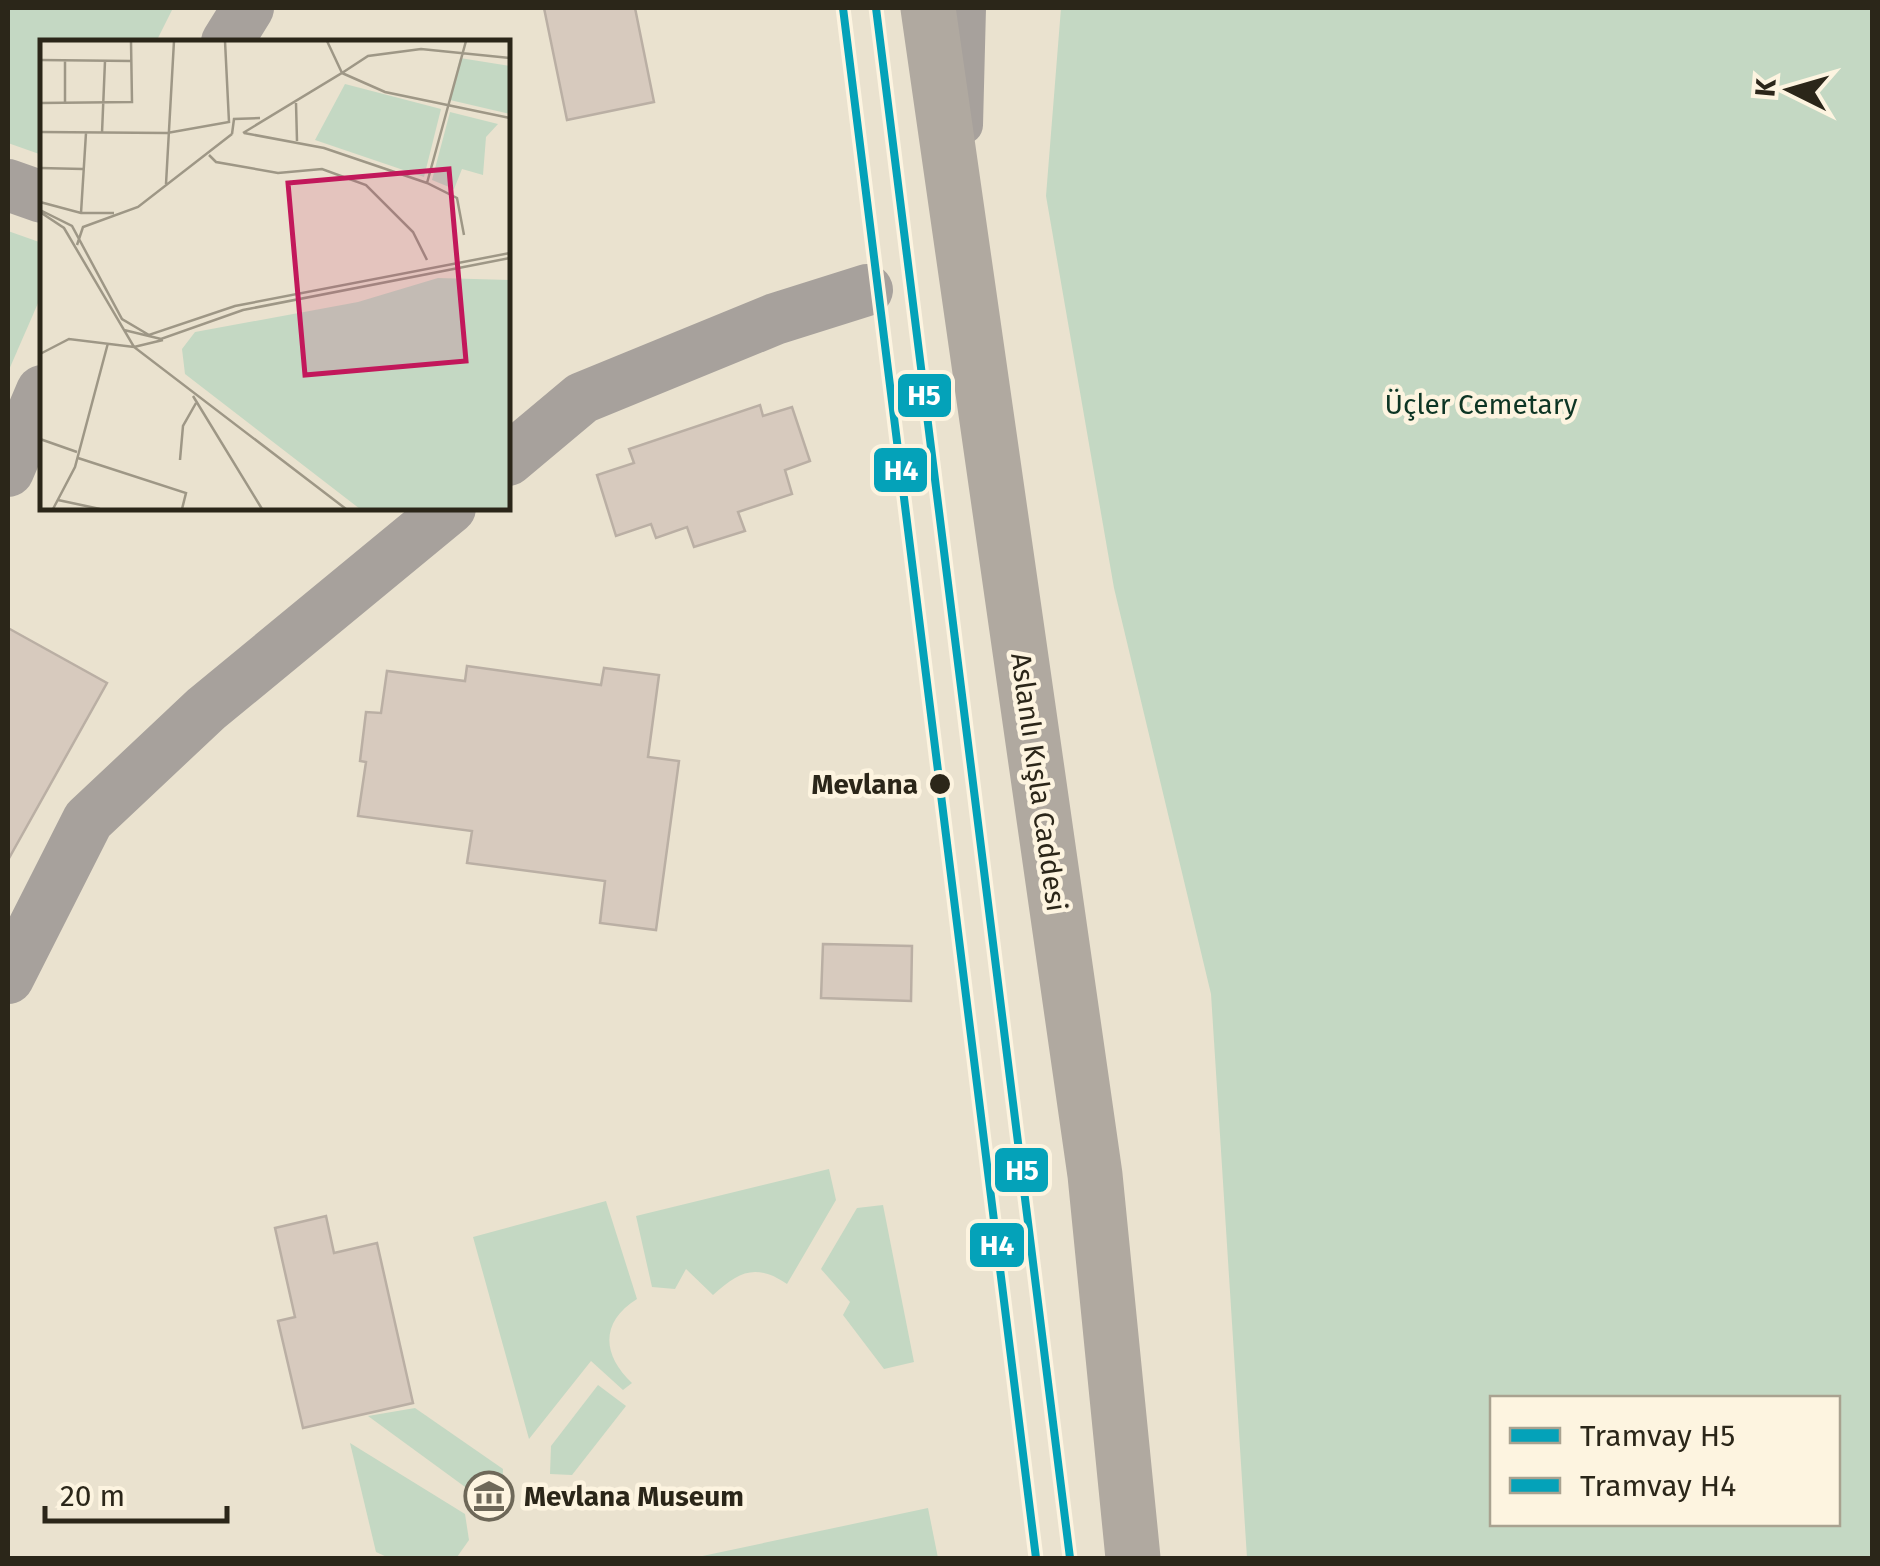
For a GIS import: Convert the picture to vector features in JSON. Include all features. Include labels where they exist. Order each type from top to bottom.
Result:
[{"type":"main road","name":"Aslanlı Kışla Caddesi","points":[[928,8],[1095,1176],[1133,1558]]},
{"type":"street","points":[[228,40],[248,8]]},
{"type":"street","points":[[962,243],[967,8]]},
{"type":"street","points":[[8,184],[40,196]]},
{"type":"street","points":[[510,458],[582,398],[775,320],[867,290]]},
{"type":"street","points":[[8,471],[40,396]]},
{"type":"street","points":[[8,978],[88,820],[206,709],[448,510]]},
{"type":"green space","points":[[8,8],[173,8],[157,40],[40,40],[40,154],[8,143]]},
{"type":"green space","name":"Üçler Cemetary","points":[[1061,8],[1872,8],[1872,1558],[1247,1558],[1211,994],[1114,588],[1046,196]]},
{"type":"green space","points":[[8,231],[40,242],[40,299],[8,372]]},
{"type":"green space","points":[[829,1169],[836,1200],[787,1284],[766,1273],[748,1273],[731,1280],[713,1295],[686,1269],[675,1289],[652,1287],[636,1216]]},
{"type":"green space","points":[[606,1201],[637,1299],[616,1318],[609,1339],[615,1361],[632,1383],[623,1390],[591,1361],[529,1439],[473,1237]]},
{"type":"green space","points":[[883,1205],[914,1362],[884,1369],[843,1315],[850,1302],[821,1269],[857,1208]]},
{"type":"green space","points":[[598,1385],[626,1406],[572,1475],[550,1474],[551,1446]]},
{"type":"green space","points":[[415,1408],[503,1469],[502,1493],[472,1492],[368,1416]]},
{"type":"green space","points":[[350,1443],[465,1514],[469,1540],[457,1557],[389,1558],[376,1552]]},
{"type":"green space","points":[[928,1508],[938,1558],[693,1558]]},
{"type":"building","points":[[544,8],[635,8],[654,102],[567,120]]},
{"type":"building","points":[[760,405],[763,416],[792,407],[810,461],[785,470],[792,494],[738,512],[745,531],[694,547],[687,527],[656,538],[651,524],[616,536],[597,475],[634,463],[629,449]]},
{"type":"building","points":[[8,628],[107,683],[8,860]]},
{"type":"building","points":[[467,666],[601,685],[604,668],[659,675],[648,757],[679,761],[656,930],[600,923],[605,881],[467,863],[472,831],[358,816],[366,762],[360,761],[366,712],[381,713],[387,671],[465,681]]},
{"type":"building","points":[[823,944],[912,946],[911,1001],[821,998]]},
{"type":"building","points":[[326,1216],[334,1253],[377,1243],[413,1403],[303,1428],[278,1321],[295,1317],[275,1228]]},
{"type":"tram line","name":"H4","points":[[843,8],[1036,1558]]},
{"type":"tram line","name":"H5","points":[[876,8],[1070,1558]]},
{"type":"place","name":"Mevlana","points":[[940,784]]},
{"type":"place","name":"Mevlana Museum","points":[[489,1496]]}]
